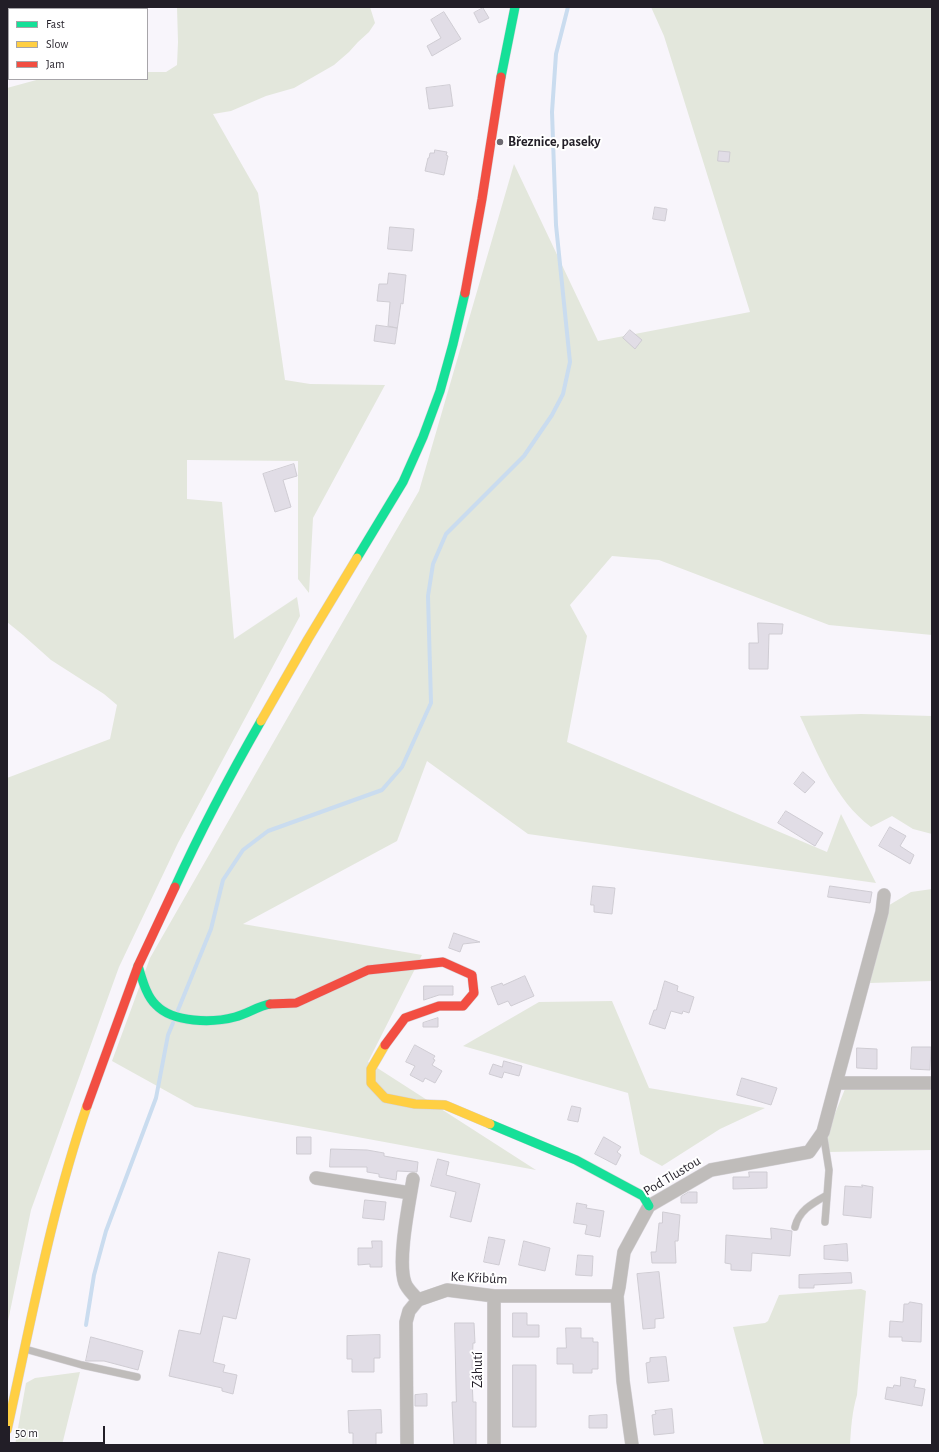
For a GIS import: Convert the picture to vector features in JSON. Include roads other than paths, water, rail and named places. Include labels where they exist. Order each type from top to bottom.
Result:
[{"type":"main road","points":[[7,1430],[50,1233],[73,1148],[138,966],[192,850],[232,770],[308,639],[403,482],[422,440],[451,351],[468,282],[503,63],[515,7]]},
{"type":"main road","points":[[138,966],[147,991],[155,1005],[168,1014],[185,1019],[219,1021],[237,1017],[268,1004],[296,1003],[368,970],[443,962],[472,975],[474,993],[462,1006],[439,1006],[405,1018],[381,1051],[371,1069],[371,1083],[385,1098],[415,1104],[445,1105],[576,1160],[643,1196],[649,1206]]},
{"type":"street","name":"Pod Tlustou","points":[[632,1445],[623,1381],[617,1296],[624,1252],[649,1206],[711,1170],[809,1152],[823,1132],[882,912],[884,895]]},
{"type":"street","points":[[836,1083],[932,1083]]},
{"type":"street","points":[[316,1178],[410,1194]]},
{"type":"street","points":[[407,1445],[406,1322],[410,1311],[418,1300],[405,1284],[403,1274],[403,1252],[413,1179]]},
{"type":"street","name":"Ke Křibům","points":[[418,1300],[447,1290],[494,1296],[617,1296]]},
{"type":"street","name":"Záhutí","points":[[494,1296],[494,1445]]},
{"type":"lane","points":[[823,1132],[829,1170],[826,1222]]},
{"type":"lane","points":[[795,1227],[796,1222],[808,1206],[827,1195]]},
{"type":"lane","points":[[25,1349],[82,1365],[137,1377]]},
{"type":"waterway","points":[[178,1010],[211,929],[223,880],[243,850],[268,831],[382,790],[402,767],[431,703],[428,596],[433,564],[446,534],[524,456],[552,415],[563,394],[570,362],[556,225],[552,112],[556,54],[568,7]]},
{"type":"waterway","points":[[86,1325],[94,1275],[106,1231],[156,1098],[168,1035],[173,1023]]},
{"type":"place","name":"Březnice, paseky","points":[[500,142]]}]
